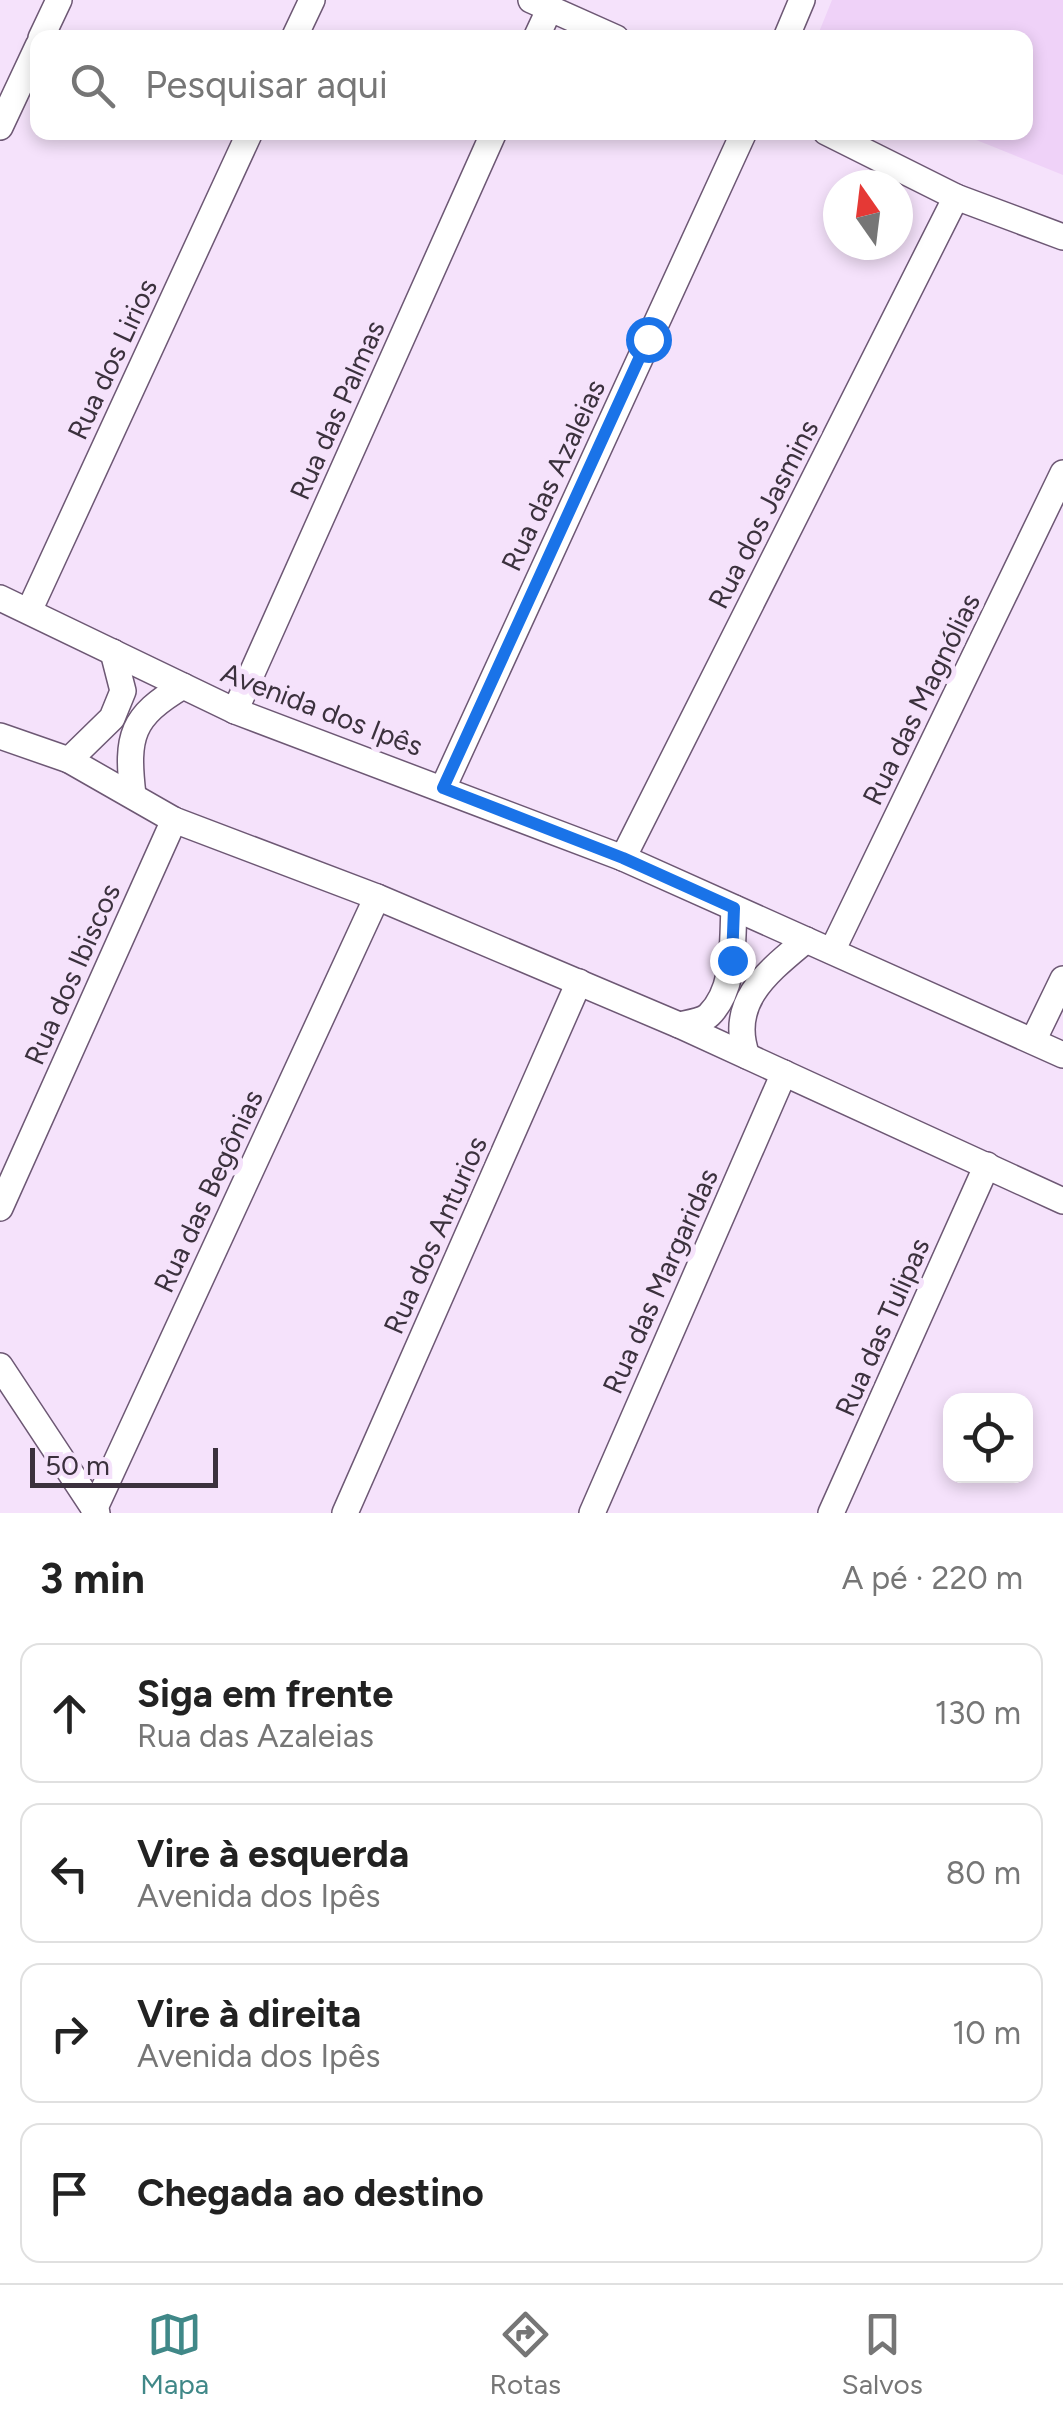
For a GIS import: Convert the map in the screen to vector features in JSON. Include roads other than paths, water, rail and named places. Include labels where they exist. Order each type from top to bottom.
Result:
[{"type":"street","points":[[46,30],[59,0]]},
{"type":"street","points":[[298,30],[312,0]]},
{"type":"street","points":[[789,30],[802,0]]},
{"type":"street","points":[[537,30],[540,4],[598,30]]},
{"type":"street","points":[[0,126],[30,63]]},
{"type":"street","name":"Rua dos Lirios","points":[[29,611],[246,140]]},
{"type":"street","name":"Rua das Palmas","points":[[235,712],[490,140]]},
{"type":"street","name":"Rua das Azaleias","points":[[443,788],[740,140]]},
{"type":"street","points":[[842,140],[956,197],[1063,237]]},
{"type":"street","name":"Rua dos Jasmins","points":[[623,858],[956,197]]},
{"type":"street","name":"Rua das Magnólias","points":[[832,952],[1063,473]]},
{"type":"street","name":"Avenida dos Ipês","points":[[0,598],[235,712],[623,858],[1063,1055]]},
{"type":"street","points":[[70,760],[112,718],[123,691],[114,652]]},
{"type":"street","points":[[133,794],[129,764],[134,729],[161,699],[184,686]]},
{"type":"street","points":[[0,736],[70,760],[174,820],[376,897],[680,1025],[1063,1200]]},
{"type":"street","name":"Rua dos Ibiscos","points":[[0,1208],[174,820]]},
{"type":"street","name":"Rua das Begônias","points":[[96,1511],[376,897]]},
{"type":"street","points":[[680,1025],[708,1016],[724,992],[732,960],[734,908]]},
{"type":"street","points":[[747,1056],[739,1035],[745,1007],[765,974],[806,940]]},
{"type":"street","points":[[1033,1041],[1063,979]]},
{"type":"street","name":"Rua dos Anturios","points":[[345,1513],[579,982]]},
{"type":"street","name":"Rua das Margaridas","points":[[592,1513],[784,1073]]},
{"type":"street","name":"Rua das Tulipas","points":[[831,1513],[987,1165]]},
{"type":"street","points":[[0,1366],[96,1511]]}]
